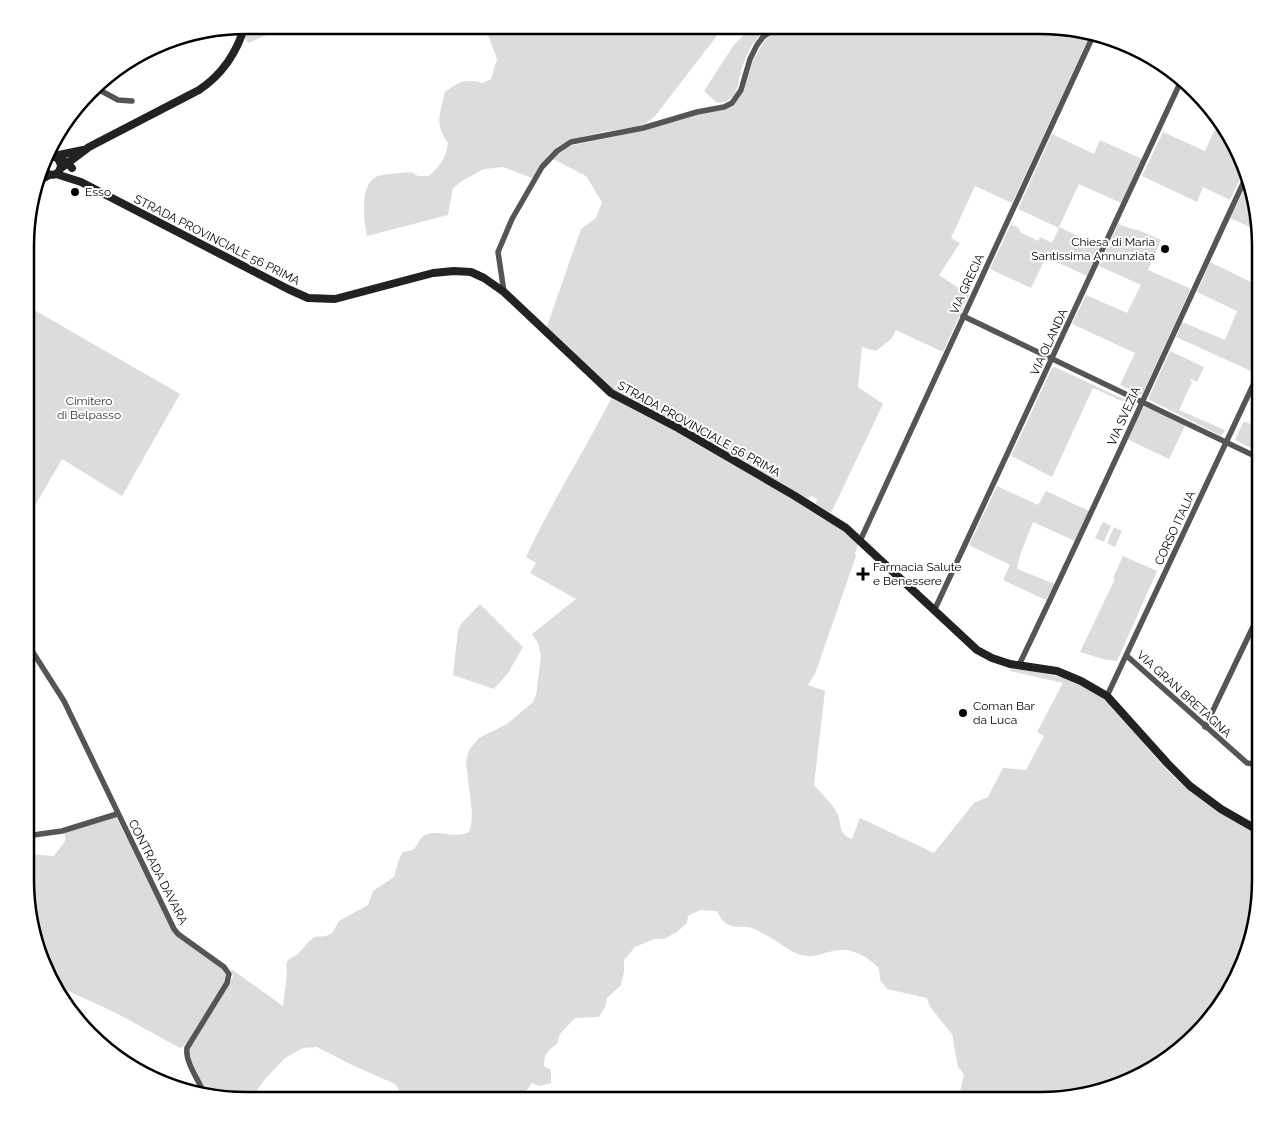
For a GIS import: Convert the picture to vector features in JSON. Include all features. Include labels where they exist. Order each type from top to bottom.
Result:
[{"type":"street","points":[[54,157],[90,148],[210,83],[233,56],[242,34]]},
{"type":"street","points":[[504,292],[498,252],[516,212],[542,167],[557,151],[571,142],[643,128],[697,112],[724,107],[732,103],[741,90],[750,59],[757,45],[768,34]]},
{"type":"street","name":"VIA GRECIA","points":[[860,540],[1091,40]]},
{"type":"street","name":"VIA OLANDA","points":[[934,611],[1179,85]]},
{"type":"street","points":[[101,91],[118,100],[132,100]]},
{"type":"street","points":[[49,171],[72,163],[90,148]]},
{"type":"street","points":[[53,158],[72,163],[81,182]]},
{"type":"street","points":[[49,171],[61,165],[53,158]]},
{"type":"street","name":"STRADA PROVINCIALE 56 PRIMA","points":[[49,171],[81,182],[308,298],[335,299],[445,271],[471,272],[484,278],[504,292],[611,393],[678,428],[846,528],[978,650],[1002,662],[1057,670],[1107,696],[1190,786],[1221,809],[1252,827]]},
{"type":"street","name":"VIA SVEZIA","points":[[1019,665],[1078,542],[1243,183]]},
{"type":"street","points":[[963,316],[1252,454]]},
{"type":"street","name":"CORSO ITALIA","points":[[1107,696],[1252,388]]},
{"type":"street","points":[[1205,728],[1252,629]]},
{"type":"street","name":"CONTRADA DAVARA","points":[[34,654],[64,701],[174,929],[178,934],[224,967],[229,974],[227,983],[187,1048],[186,1053],[201,1087]]},
{"type":"street","name":"VIA GRAN BRETAGNA","points":[[1126,656],[1205,728],[1247,763],[1252,764]]},
{"type":"street","points":[[34,835],[62,831],[117,814]]},
{"type":"green space","points":[[247,34],[268,34],[248,43],[245,38]]},
{"type":"green space","points":[[488,34],[717,34],[655,116],[648,122],[639,126],[583,136],[563,143],[549,154],[532,178],[503,167],[484,169],[453,188],[448,215],[367,236],[364,204],[367,188],[371,182],[378,176],[411,172],[418,176],[429,176],[442,161],[448,143],[441,130],[439,119],[445,92],[454,85],[463,82],[483,83],[491,79],[497,59]]},
{"type":"green space","points":[[744,34],[761,34],[749,51],[734,94],[725,102],[717,103],[704,91],[733,46]]},
{"type":"green space","points":[[773,34],[1054,34],[1088,39],[1012,203],[975,186],[951,238],[960,243],[939,275],[969,295],[943,352],[896,330],[891,339],[876,351],[862,347],[858,387],[883,404],[831,513],[816,504],[817,499],[812,496],[807,498],[613,390],[546,329],[581,229],[596,218],[602,202],[586,176],[553,159],[560,151],[570,146],[645,130],[699,114],[723,110],[733,105],[744,90],[753,60],[765,40]]},
{"type":"green space","points":[[1216,127],[1241,177],[1230,200],[1203,187],[1197,202],[1142,176],[1163,132],[1205,151]]},
{"type":"green space","points":[[1052,134],[1094,154],[1100,140],[1142,159],[1121,203],[1079,184],[1059,227],[1101,247],[1087,276],[1046,257],[1031,288],[990,269],[1011,224],[1019,228],[1020,232],[1038,241],[1040,237],[1052,243],[1059,228],[1018,209]]},
{"type":"green space","points":[[1244,189],[1251,228],[1230,218]]},
{"type":"green space","points":[[1118,224],[1161,240],[1148,270],[1190,290],[1142,395],[1120,385],[1135,353],[1072,324],[1086,295],[1127,313],[1141,285],[1099,266]]},
{"type":"green space","points":[[1210,262],[1251,282],[1252,280],[1251,371],[1176,337],[1182,322],[1225,340],[1237,311],[1197,292]]},
{"type":"green space","name":"Cimitero di Belpasso","points":[[34,310],[180,394],[122,496],[62,459],[36,504],[34,503]]},
{"type":"green space","points":[[1170,351],[1204,367],[1197,382],[1191,379],[1190,381],[1192,382],[1179,410],[1225,430],[1221,436],[1148,399]]},
{"type":"green space","points":[[1055,367],[1136,405],[1135,407],[1093,388],[1052,477],[1011,456],[1052,368]]},
{"type":"green space","points":[[612,397],[812,510],[858,544],[856,556],[815,674],[808,685],[825,691],[814,785],[835,809],[844,834],[852,839],[860,818],[934,853],[974,803],[988,797],[1003,768],[1026,770],[1044,736],[1037,732],[1063,683],[1010,671],[1010,669],[1055,675],[1095,692],[1118,712],[1163,766],[1191,792],[1252,831],[1252,894],[1245,935],[1236,962],[1224,986],[1209,1009],[1180,1040],[1158,1057],[1109,1081],[1082,1088],[1054,1092],[960,1092],[964,1074],[958,1067],[952,1034],[930,1007],[927,998],[887,989],[880,980],[879,968],[853,951],[841,950],[814,956],[801,955],[754,929],[727,924],[717,911],[700,910],[688,916],[687,923],[677,932],[664,939],[654,939],[635,947],[624,960],[621,985],[607,998],[605,1007],[599,1017],[575,1018],[560,1034],[557,1044],[551,1048],[545,1058],[544,1066],[551,1070],[551,1083],[540,1086],[532,1083],[525,1092],[401,1092],[395,1084],[317,1047],[303,1048],[285,1058],[256,1092],[232,1092],[204,1088],[191,1060],[189,1048],[233,977],[231,969],[283,1006],[288,960],[298,954],[310,940],[332,933],[339,921],[368,905],[373,891],[394,877],[403,852],[413,850],[422,837],[427,834],[456,835],[469,832],[472,813],[466,762],[469,750],[479,738],[507,724],[533,702],[536,695],[541,656],[538,643],[532,634],[576,599],[530,573],[536,563],[526,557],[546,516]]},
{"type":"green space","points":[[1145,407],[1177,420],[1185,426],[1169,459],[1127,439],[1140,409]]},
{"type":"green space","points":[[1244,421],[1252,425],[1252,448],[1235,440]]},
{"type":"green space","points":[[997,486],[1038,505],[1046,491],[1089,511],[1075,541],[1033,522],[1020,555],[1017,569],[1055,584],[1046,600],[1003,580],[1010,565],[969,545]]},
{"type":"green space","points":[[1103,522],[1111,526],[1104,542],[1095,538]]},
{"type":"green space","points":[[1114,527],[1122,531],[1115,547],[1107,543]]},
{"type":"green space","points":[[1123,556],[1157,571],[1117,661],[1102,659],[1080,652],[1115,579],[1113,578]]},
{"type":"green space","points":[[480,604],[523,647],[508,673],[494,689],[453,675],[458,631],[461,624]]},
{"type":"green space","points":[[116,817],[168,922],[224,968],[226,972],[225,981],[184,1046],[180,1048],[116,1013],[64,989],[62,986],[45,949],[38,922],[34,894],[34,855],[54,856],[65,841],[65,833]]},
{"type":"place","name":"Esso","points":[[75,192]]},
{"type":"place","name":"Chiesa di Maria Santissima Annunziata","points":[[1165,249]]},
{"type":"place","name":"Farmacia Salute e Benessere","points":[[863,574]]},
{"type":"place","name":"Coman Bar da Luca","points":[[963,713]]}]
